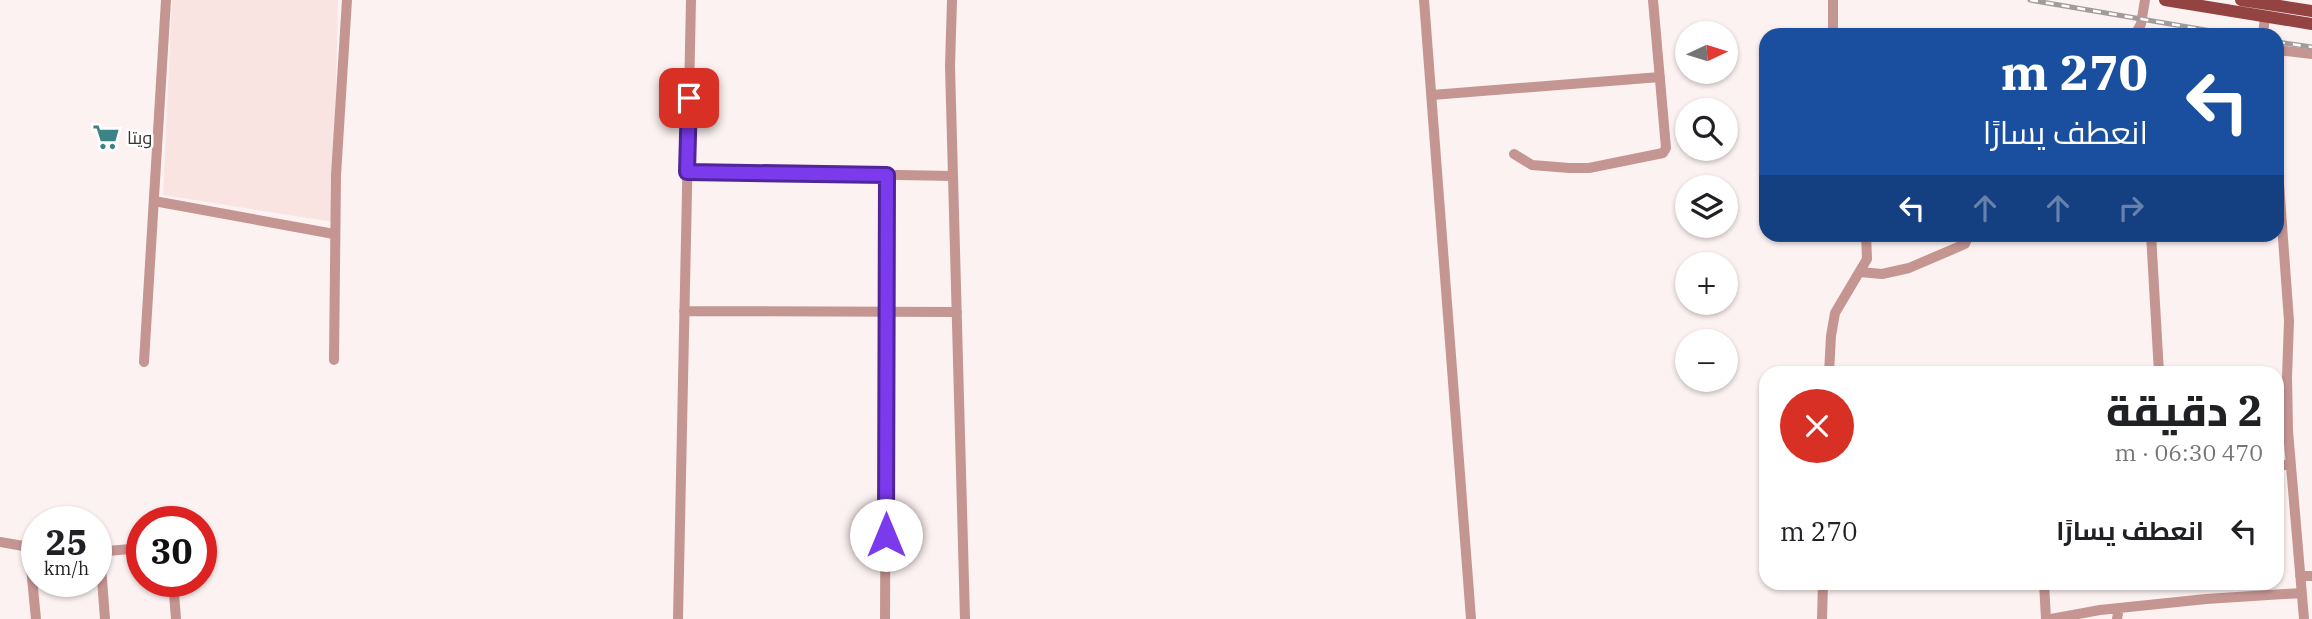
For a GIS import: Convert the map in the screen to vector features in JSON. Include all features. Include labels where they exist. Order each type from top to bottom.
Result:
[{"type":"main road","points":[[2165,0],[2312,24]]},
{"type":"main road","points":[[2241,0],[2312,11]]},
{"type":"street","points":[[144,362],[166,0]]},
{"type":"street","points":[[334,360],[335,175],[347,0]]},
{"type":"street","points":[[678,619],[691,0]]},
{"type":"street","points":[[952,0],[950,66],[965,619]]},
{"type":"street","points":[[1424,0],[1471,619]]},
{"type":"street","points":[[1514,154],[1532,165],[1589,168],[1659,155],[1666,148],[1653,0]]},
{"type":"street","points":[[1833,0],[1833,28]]},
{"type":"street","points":[[2139,28],[2145,0]]},
{"type":"street","points":[[2264,28],[2265,16]]},
{"type":"street","points":[[2284,51],[2312,54]]},
{"type":"street","points":[[1432,95],[1660,76]]},
{"type":"street","points":[[687,172],[953,176]]},
{"type":"street","points":[[885,619],[887,175]]},
{"type":"street","points":[[154,201],[334,234]]},
{"type":"street","points":[[1830,366],[1835,313],[1867,259],[1866,242]]},
{"type":"street","points":[[1860,272],[1882,274],[1909,268],[1966,242]]},
{"type":"street","points":[[2152,242],[2159,366]]},
{"type":"street","points":[[2281,242],[2289,321],[2287,377],[2291,465],[2304,619]]},
{"type":"street","points":[[684,311],[957,312]]},
{"type":"street","points":[[2284,466],[2291,465]]},
{"type":"street","points":[[0,542],[21,545]]},
{"type":"street","points":[[2300,576],[2312,576]]},
{"type":"street","points":[[1822,619],[1823,590]]},
{"type":"street","points":[[2044,590],[2049,619],[2070,614],[2118,614],[2207,599],[2301,593]]},
{"type":"street","points":[[35,597],[36,619]]},
{"type":"street","points":[[103,597],[105,619]]},
{"type":"street","points":[[174,597],[176,619]]},
{"type":"shaded area","points":[[172,0],[338,0],[333,222],[163,195]]},
{"type":"railway","points":[[2030,0],[2194,28]]},
{"type":"railway","points":[[2284,43],[2312,47]]},
{"type":"place","name":"ويتا","points":[[106,137]]},
{"type":"route","points":[[689,98],[687,172],[887,175],[886,535]]}]
